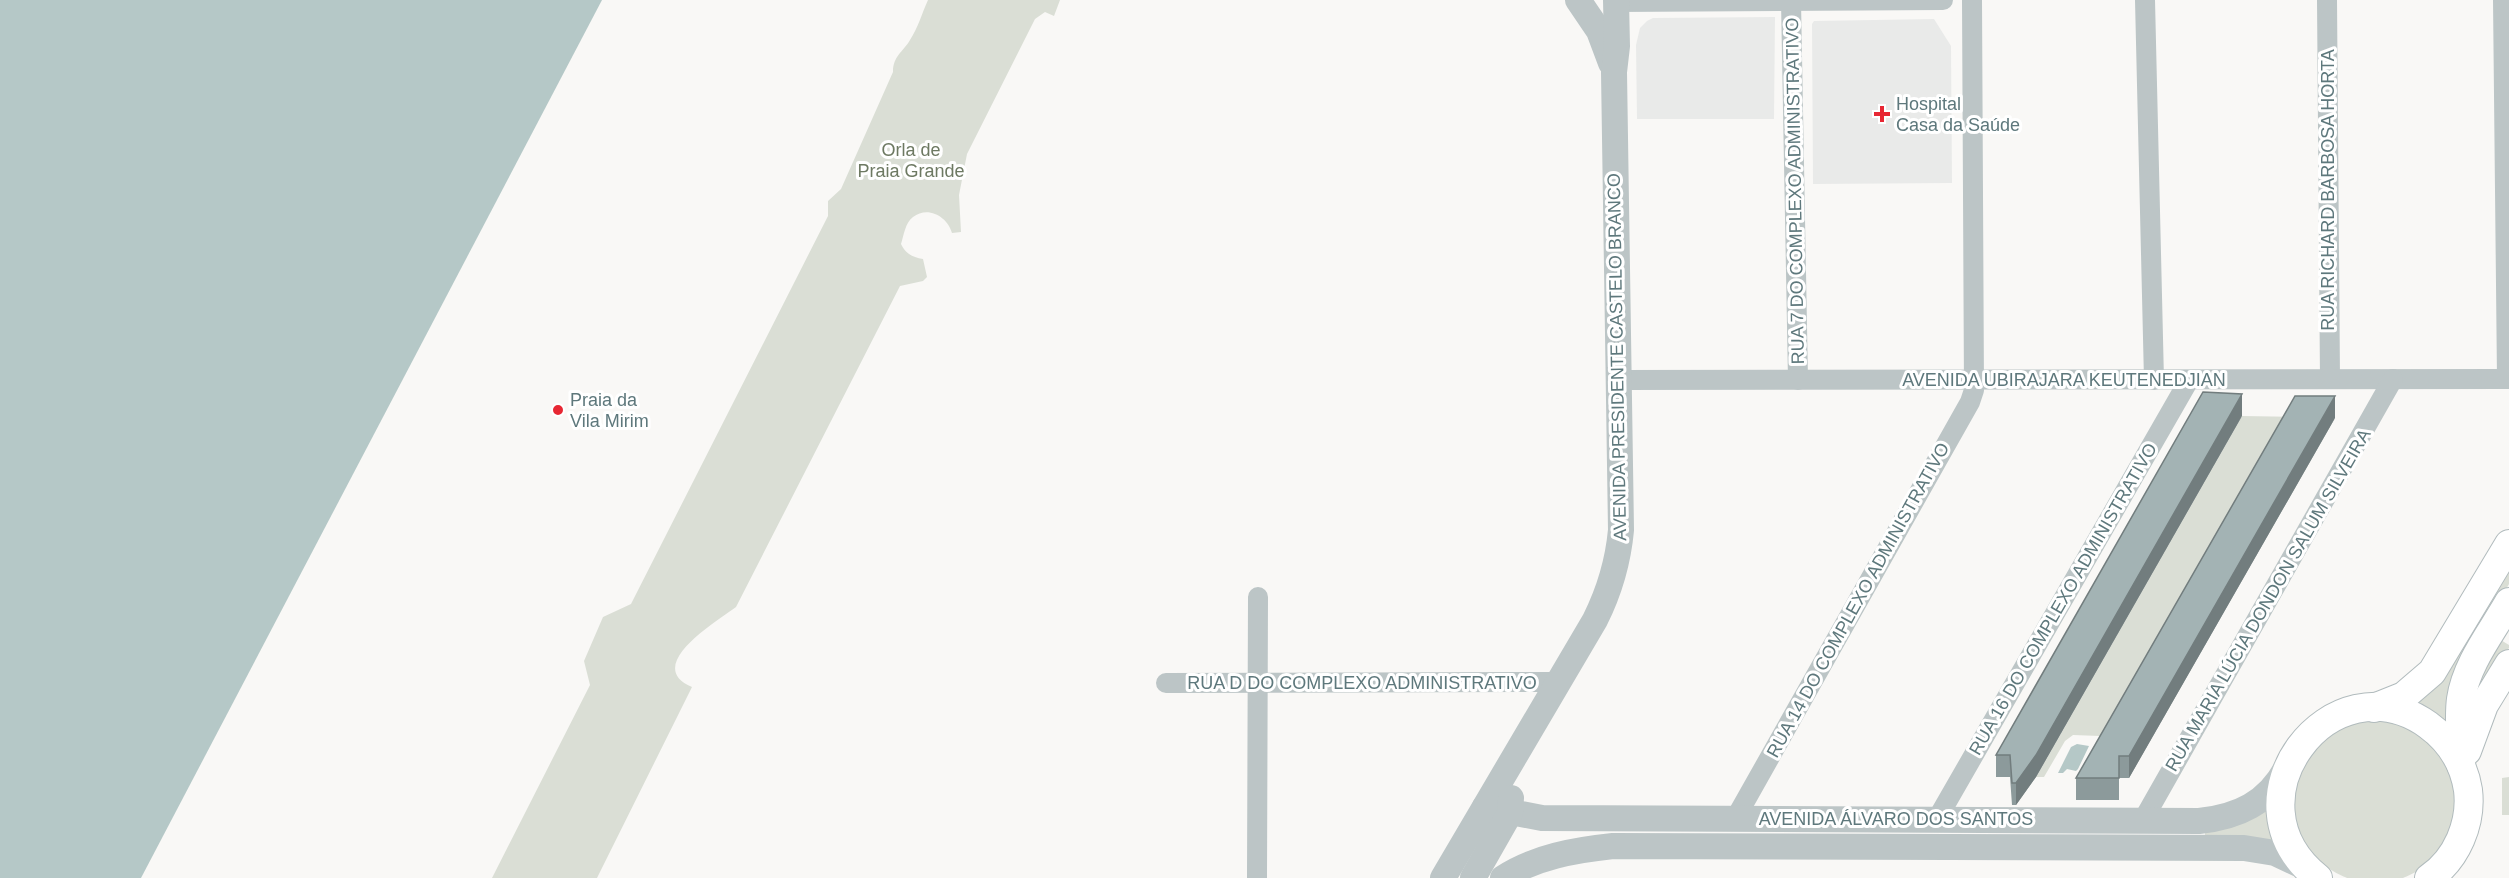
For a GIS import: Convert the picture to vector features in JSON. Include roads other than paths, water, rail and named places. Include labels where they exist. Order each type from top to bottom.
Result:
[{"type":"main road","points":[[2313,873],[2296,855],[2282,822],[2282,785],[2287,767],[2304,740],[2328,720],[2358,710],[2374,708],[2404,696],[2432,672],[2509,544]]},
{"type":"main road","points":[[2429,878],[2451,856],[2463,833],[2468,795],[2462,766],[2460,707],[2463,690],[2474,661],[2509,602]]},
{"type":"main road","points":[[2462,766],[2484,705],[2509,664]]},
{"type":"main road","points":[[2374,708],[2401,712],[2426,723],[2446,741],[2462,766]]},
{"type":"street","name":"AVENIDA PRESIDENTE CASTELO BRANCO","points":[[1578,0],[1603,38],[1614,72]]},
{"type":"street","points":[[1612,1],[1943,0]]},
{"type":"street","name":"RUA 14 DO COMPLEXO ADMINISTRATIVO","points":[[1735,819],[1970,402],[1975,380],[1972,0]]},
{"type":"street","points":[[2145,0],[2154,380]]},
{"type":"street","name":"RUA RICHARD BARBOSA HORTA","points":[[2327,0],[2330,380]]},
{"type":"street","points":[[2503,0],[2508,380]]},
{"type":"street","name":"AVENIDA PRESIDENTE CASTELO BRANCO","points":[[1443,878],[1605,599],[1617,560],[1621,530],[1614,72],[1617,46],[1612,1]]},
{"type":"street","name":"RUA 7 DO COMPLEXO ADMINISTRATIVO","points":[[1791,1],[1798,380]]},
{"type":"street","name":"AVENIDA UBIRAJARA KEUTENEDJIAN","points":[[1618,380],[2508,380]]},
{"type":"street","name":"RUA 16 DO COMPLEXO ADMINISTRATIVO","points":[[1937,819],[2189,380]]},
{"type":"street","name":"RUA MARIA LÚCIA DONDON SALUM SILVEIRA","points":[[2143,820],[2393,380]]},
{"type":"street","points":[[1257,878],[1258,597]]},
{"type":"street","name":"RUA D DO COMPLEXO ADMINISTRATIVO","points":[[1166,683],[1558,682]]},
{"type":"street","name":"AVENIDA PRESIDENTE CASTELO BRANCO","points":[[1473,878],[1510,813],[1513,759]]},
{"type":"street","name":"AVENIDA ÁLVARO DOS SANTOS","points":[[1485,807],[1542,818],[2199,821],[2236,814],[2248,809],[2271,792],[2287,767]]},
{"type":"street","name":"AVENIDA ÁLVARO DOS SANTOS","points":[[1503,878],[1531,864],[1572,852],[1613,846],[2244,848],[2275,853],[2313,873]]},
{"type":"street","points":[[1541,878],[1572,852]]},
{"type":"place","name":"Hospital Casa da Saúde","points":[[1882,114]]},
{"type":"place","name":"Praia da Vila Mirim","points":[[558,410]]},
{"type":"park label","name":"Orla de Praia Grande","points":[[911,160]]}]
